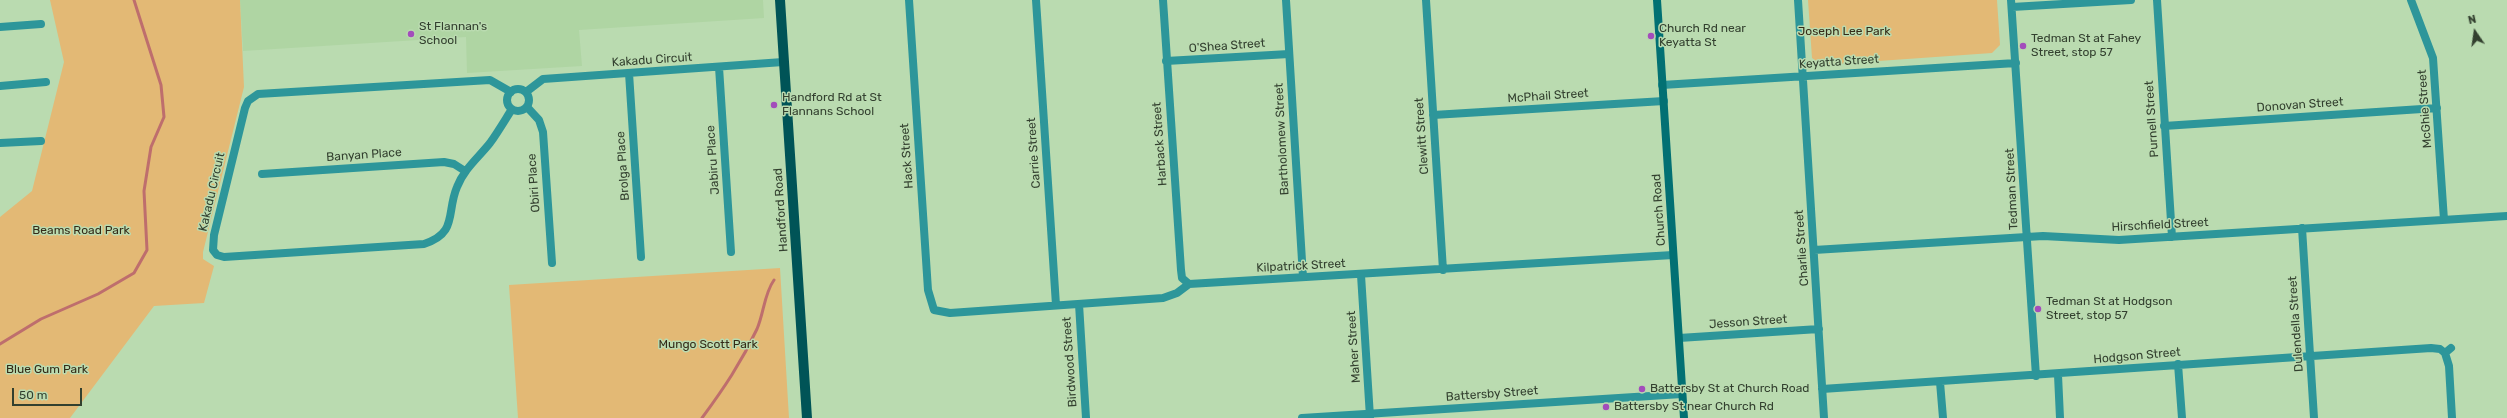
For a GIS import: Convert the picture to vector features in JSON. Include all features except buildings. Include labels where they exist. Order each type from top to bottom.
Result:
[{"type":"main road","name":"Handford Road","points":[[780,0],[807,418]]},
{"type":"street","name":"Hack Street","points":[[909,0],[928,290],[934,310]]},
{"type":"street","name":"Carrie Street","points":[[1036,0],[1056,305]]},
{"type":"street","name":"Harback Street","points":[[1162,0],[1181,275],[1189,284]]},
{"type":"street","name":"Bartholomew Street","points":[[1286,0],[1303,277]]},
{"type":"street","name":"Clewitt Street","points":[[1426,0],[1443,270]]},
{"type":"street","name":"Church Road","points":[[1657,0],[1684,418]]},
{"type":"street","name":"Charlie Street","points":[[1798,0],[1824,418]]},
{"type":"street","points":[[2011,4],[2131,0]]},
{"type":"street","name":"Purnell Street","points":[[2156,0],[2172,237]]},
{"type":"street","name":"McGhie Street","points":[[2410,0],[2432,51],[2438,108],[2444,220]]},
{"type":"street","name":"Tedman Street","points":[[2011,4],[2036,376]]},
{"type":"street","points":[[0,27],[41,24]]},
{"type":"street","name":"O'Shea Street","points":[[1166,61],[1289,54]]},
{"type":"street","name":"Kakadu Circuit","points":[[526,92],[533,84],[543,79],[784,62]]},
{"type":"street","name":"Keyatta Street","points":[[1662,85],[2016,63]]},
{"type":"street","name":"Jabiru Place","points":[[719,67],[731,252]]},
{"type":"street","name":"Brolga Place","points":[[629,73],[641,257]]},
{"type":"street","name":"Kakadu Circuit","points":[[511,92],[490,80],[258,94],[253,97],[245,108],[214,235],[213,250],[217,255],[224,257],[424,244],[443,234],[448,226],[457,188],[465,171],[489,143],[512,109]]},
{"type":"street","points":[[0,86],[46,82]]},
{"type":"street","points":[[517,89],[526,92],[529,101],[527,107],[522,110],[512,109],[507,101],[511,92],[517,89]]},
{"type":"street","name":"McPhail Street","points":[[1433,115],[1664,101]]},
{"type":"street","name":"Obiri Place","points":[[527,107],[539,120],[543,132],[552,263]]},
{"type":"street","name":"Donovan Street","points":[[2164,126],[2438,108]]},
{"type":"street","points":[[0,144],[41,141]]},
{"type":"street","name":"Banyan Place","points":[[262,174],[444,162],[454,164],[465,171]]},
{"type":"street","name":"Hirschfield Street","points":[[1814,250],[2027,237],[2055,236],[2109,240],[2172,237],[2507,216]]},
{"type":"street","name":"Dulendella Street","points":[[2302,228],[2314,418]]},
{"type":"street","name":"Kilpatrick Street","points":[[934,310],[950,313],[1163,298],[1176,293],[1189,284],[1361,275],[1673,255]]},
{"type":"street","name":"Maher Street","points":[[1361,275],[1370,416]]},
{"type":"street","name":"Birdwood Street","points":[[1079,304],[1086,418]]},
{"type":"street","name":"Jesson Street","points":[[1679,338],[1819,329]]},
{"type":"street","name":"Hodgson Street","points":[[1822,389],[2036,376],[2178,364],[2431,348],[2448,351],[2452,418]]},
{"type":"street","points":[[2178,364],[2182,418]]},
{"type":"street","points":[[2058,374],[2060,418]]},
{"type":"street","points":[[1940,382],[1943,418]]},
{"type":"street","name":"Battersby Street","points":[[1302,418],[1370,416],[1682,394]]},
{"type":"shaded area","name":"St Flannan's School","points":[[240,0],[763,0],[764,18],[579,30],[582,66],[467,73],[466,37],[243,51]]},
{"type":"green space","points":[[50,0],[240,0],[244,87],[203,252],[203,259],[214,266],[204,303],[154,306],[70,418],[0,418],[0,217],[32,191],[64,62]]},
{"type":"green space","name":"Joseph Lee Park","points":[[1808,0],[1997,0],[2000,45],[1992,53],[1822,65],[1812,58]]},
{"type":"green space","name":"Mungo Scott Park","points":[[780,268],[789,418],[518,418],[509,285]]},
{"type":"waterway","points":[[0,344],[41,319],[98,294],[134,273],[147,250],[144,191],[151,147],[164,117],[161,85],[134,0]]},
{"type":"waterway","points":[[702,418],[732,375],[745,353],[757,329],[768,291],[774,280]]},
{"type":"place","name":"St Flannan's School","points":[[411,34]]},
{"type":"place","name":"Church Rd near Keyatta St","points":[[1651,36]]},
{"type":"place","name":"Tedman St at Fahey Street, stop 57","points":[[2023,46]]},
{"type":"place","name":"Handford Rd at St Flannans School","points":[[774,105]]},
{"type":"place","name":"Tedman St at Hodgson Street, stop 57","points":[[2038,309]]},
{"type":"place","name":"Battersby St at Church Road","points":[[1642,389]]},
{"type":"place","name":"Battersby St near Church Rd","points":[[1606,407]]},
{"type":"park label","name":"Beams Road Park","points":[[81,231]]},
{"type":"park label","name":"Blue Gum Park","points":[[47,370]]}]
